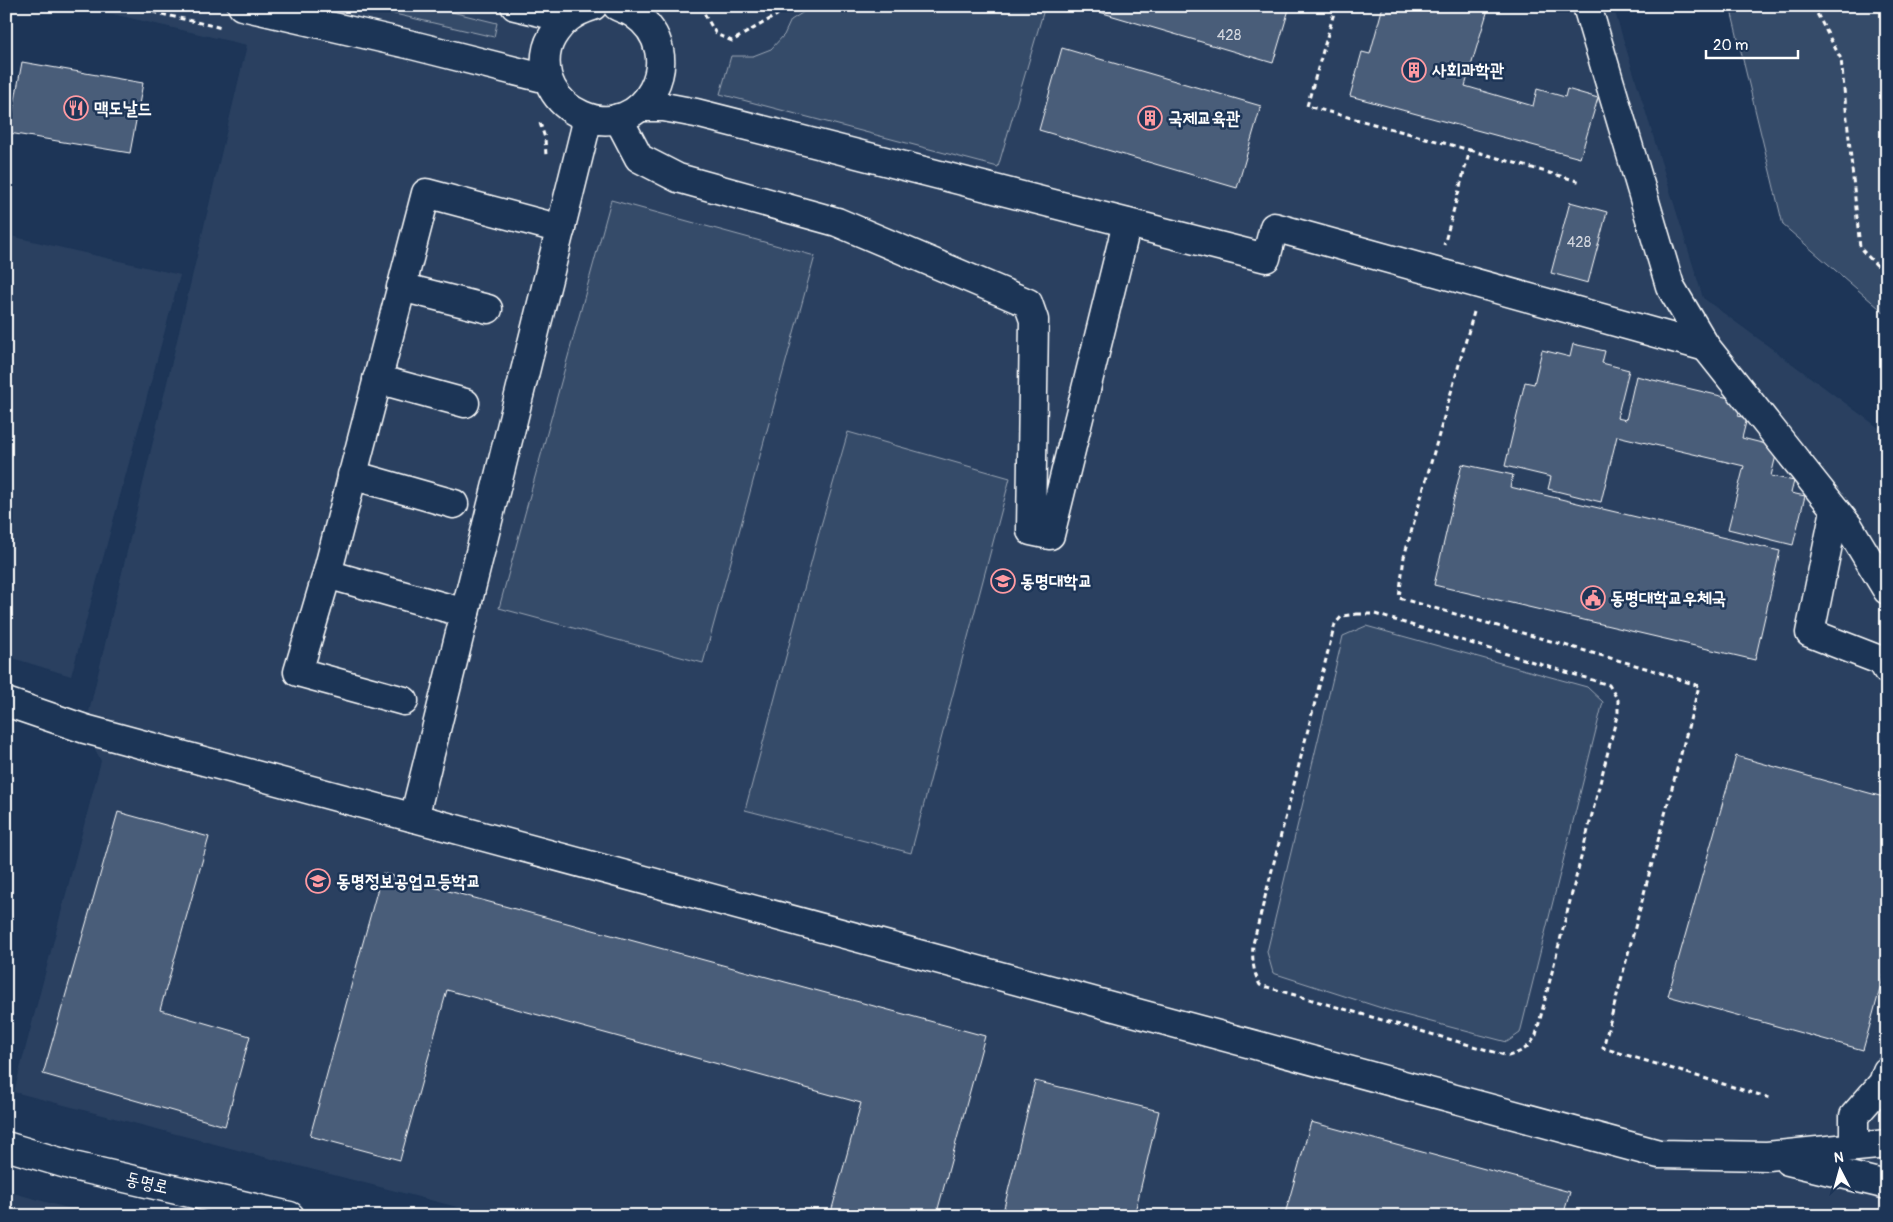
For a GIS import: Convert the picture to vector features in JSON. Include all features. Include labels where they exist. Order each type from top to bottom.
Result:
[{"type":"street","points":[[242,6],[412,44],[547,78]]},
{"type":"street","points":[[515,6],[548,14],[561,23]]},
{"type":"street","points":[[593,6],[577,11],[561,23],[550,39],[545,59],[547,78],[556,97],[570,110],[588,118],[607,120],[629,112],[664,107],[1266,258],[1274,227],[1706,347]]},
{"type":"street","points":[[1587,6],[1670,286],[1706,347],[1849,527],[1887,590]]},
{"type":"street","points":[[627,9],[647,25],[657,40],[661,58],[660,76],[652,93],[629,112]]},
{"type":"street","points":[[660,76],[670,95],[688,112]]},
{"type":"street","points":[[629,112],[639,158],[678,178],[837,222],[1028,303],[1034,320],[1031,531],[1050,534],[1127,223]]},
{"type":"street","points":[[414,818],[588,118]]},
{"type":"street","points":[[404,701],[298,672],[326,574],[426,193],[561,229]]},
{"type":"street","points":[[401,287],[488,309]]},
{"type":"street","points":[[377,379],[465,403]]},
{"type":"street","points":[[352,475],[454,504]]},
{"type":"street","points":[[1834,510],[1810,633],[1882,661],[1887,670]]},
{"type":"street","points":[[326,574],[465,613]]},
{"type":"street","points":[[6,702],[84,729],[1659,1154],[1767,1156],[1887,1144]]},
{"type":"street","points":[[1854,1147],[1854,1116],[1883,1083],[1887,1071]]},
{"type":"street","name":"동명로","points":[[6,1146],[73,1166],[290,1216]]},
{"type":"street","points":[[1767,1156],[1887,1185]]},
{"type":"path","points":[[127,6],[223,28]]},
{"type":"path","points":[[700,6],[716,34],[732,41],[777,15],[780,6]]},
{"type":"path","points":[[1336,6],[1307,106],[1581,182]]},
{"type":"path","points":[[1813,6],[1841,59],[1860,248],[1887,276]]},
{"type":"path","points":[[537,118],[545,138],[547,162]]},
{"type":"path","points":[[1436,272],[1470,150]]},
{"type":"path","points":[[1481,284],[1404,557],[1399,598],[1649,669],[1699,686],[1603,1048],[1770,1098]]},
{"type":"path","points":[[1375,614],[1608,685],[1618,700],[1618,712],[1536,1035],[1530,1046],[1520,1053],[1508,1056],[1260,985],[1253,967],[1253,944],[1335,624],[1342,616],[1375,614]]},
{"type":"shaded area","name":"동명대학교","points":[[78,6],[1613,6],[1703,298],[1887,434],[1887,1216],[492,1216],[14,1092],[101,761],[85,729],[247,45]]},
{"type":"shaded area","points":[[360,6],[427,6],[497,23],[494,37]]},
{"type":"shaded area","points":[[813,6],[1045,6],[998,167],[720,94],[731,56],[753,56],[771,49],[784,35],[791,20]]},
{"type":"shaded area","points":[[1730,6],[1887,6],[1887,315],[1783,225]]},
{"type":"shaded area","points":[[611,200],[815,256],[703,663],[499,608]]},
{"type":"shaded area","points":[[6,235],[180,275],[71,676],[6,656]]},
{"type":"shaded area","points":[[848,432],[1010,478],[911,853],[745,810],[820,529]]},
{"type":"shaded area","points":[[1366,626],[1587,687],[1603,702],[1520,1033],[1507,1042],[1397,1013],[1273,973],[1267,952],[1343,636]]},
{"type":"shaded area","points":[[6,1191],[96,1216],[6,1216]]},
{"type":"building","name":"국제교육관","points":[[1079,6],[1290,6],[1273,63]]},
{"type":"building","name":"사회과학관","points":[[1383,6],[1489,6],[1465,86],[1533,106],[1537,89],[1565,97],[1567,89],[1598,98],[1580,158],[1350,96],[1362,52],[1370,54]]},
{"type":"building","name":"국제교육관","points":[[1062,48],[1261,106],[1237,188],[1039,130]]},
{"type":"building","name":"맥도날드","points":[[22,62],[143,83],[130,153],[9,133]]},
{"type":"building","points":[[1570,202],[1607,212],[1588,283],[1551,273]]},
{"type":"building","points":[[1573,344],[1605,351],[1602,363],[1629,370],[1617,418],[1626,420],[1636,376],[1742,401],[1738,416],[1747,418],[1742,438],[1778,447],[1771,476],[1794,481],[1791,493],[1805,496],[1793,545],[1728,529],[1744,466],[1617,436],[1601,502],[1548,489],[1551,477],[1505,466],[1525,382],[1534,384],[1542,350],[1570,357]]},
{"type":"building","points":[[1462,464],[1513,475],[1510,487],[1780,551],[1755,660],[1434,585]]},
{"type":"building","points":[[1736,756],[1887,798],[1887,964],[1863,1050],[1668,996]]},
{"type":"building","points":[[118,812],[209,837],[160,1010],[250,1036],[225,1126],[43,1074]]},
{"type":"building","points":[[382,873],[985,1036],[936,1216],[830,1216],[861,1103],[447,990],[400,1160],[310,1136]]},
{"type":"building","points":[[1035,1081],[1159,1111],[1134,1216],[1002,1216]]},
{"type":"building","points":[[1311,1122],[1570,1192],[1563,1216],[1292,1216],[1285,1214]]},
{"type":"place","name":"사회과학관","points":[[1414,70]]},
{"type":"place","name":"맥도날드","points":[[76,108]]},
{"type":"place","name":"국제교육관","points":[[1150,118]]},
{"type":"place","name":"동명대학교","points":[[1003,581]]},
{"type":"place","name":"동명대학교우체국","points":[[1593,598]]},
{"type":"place","name":"동명정보공업고등학교","points":[[318,881]]}]
